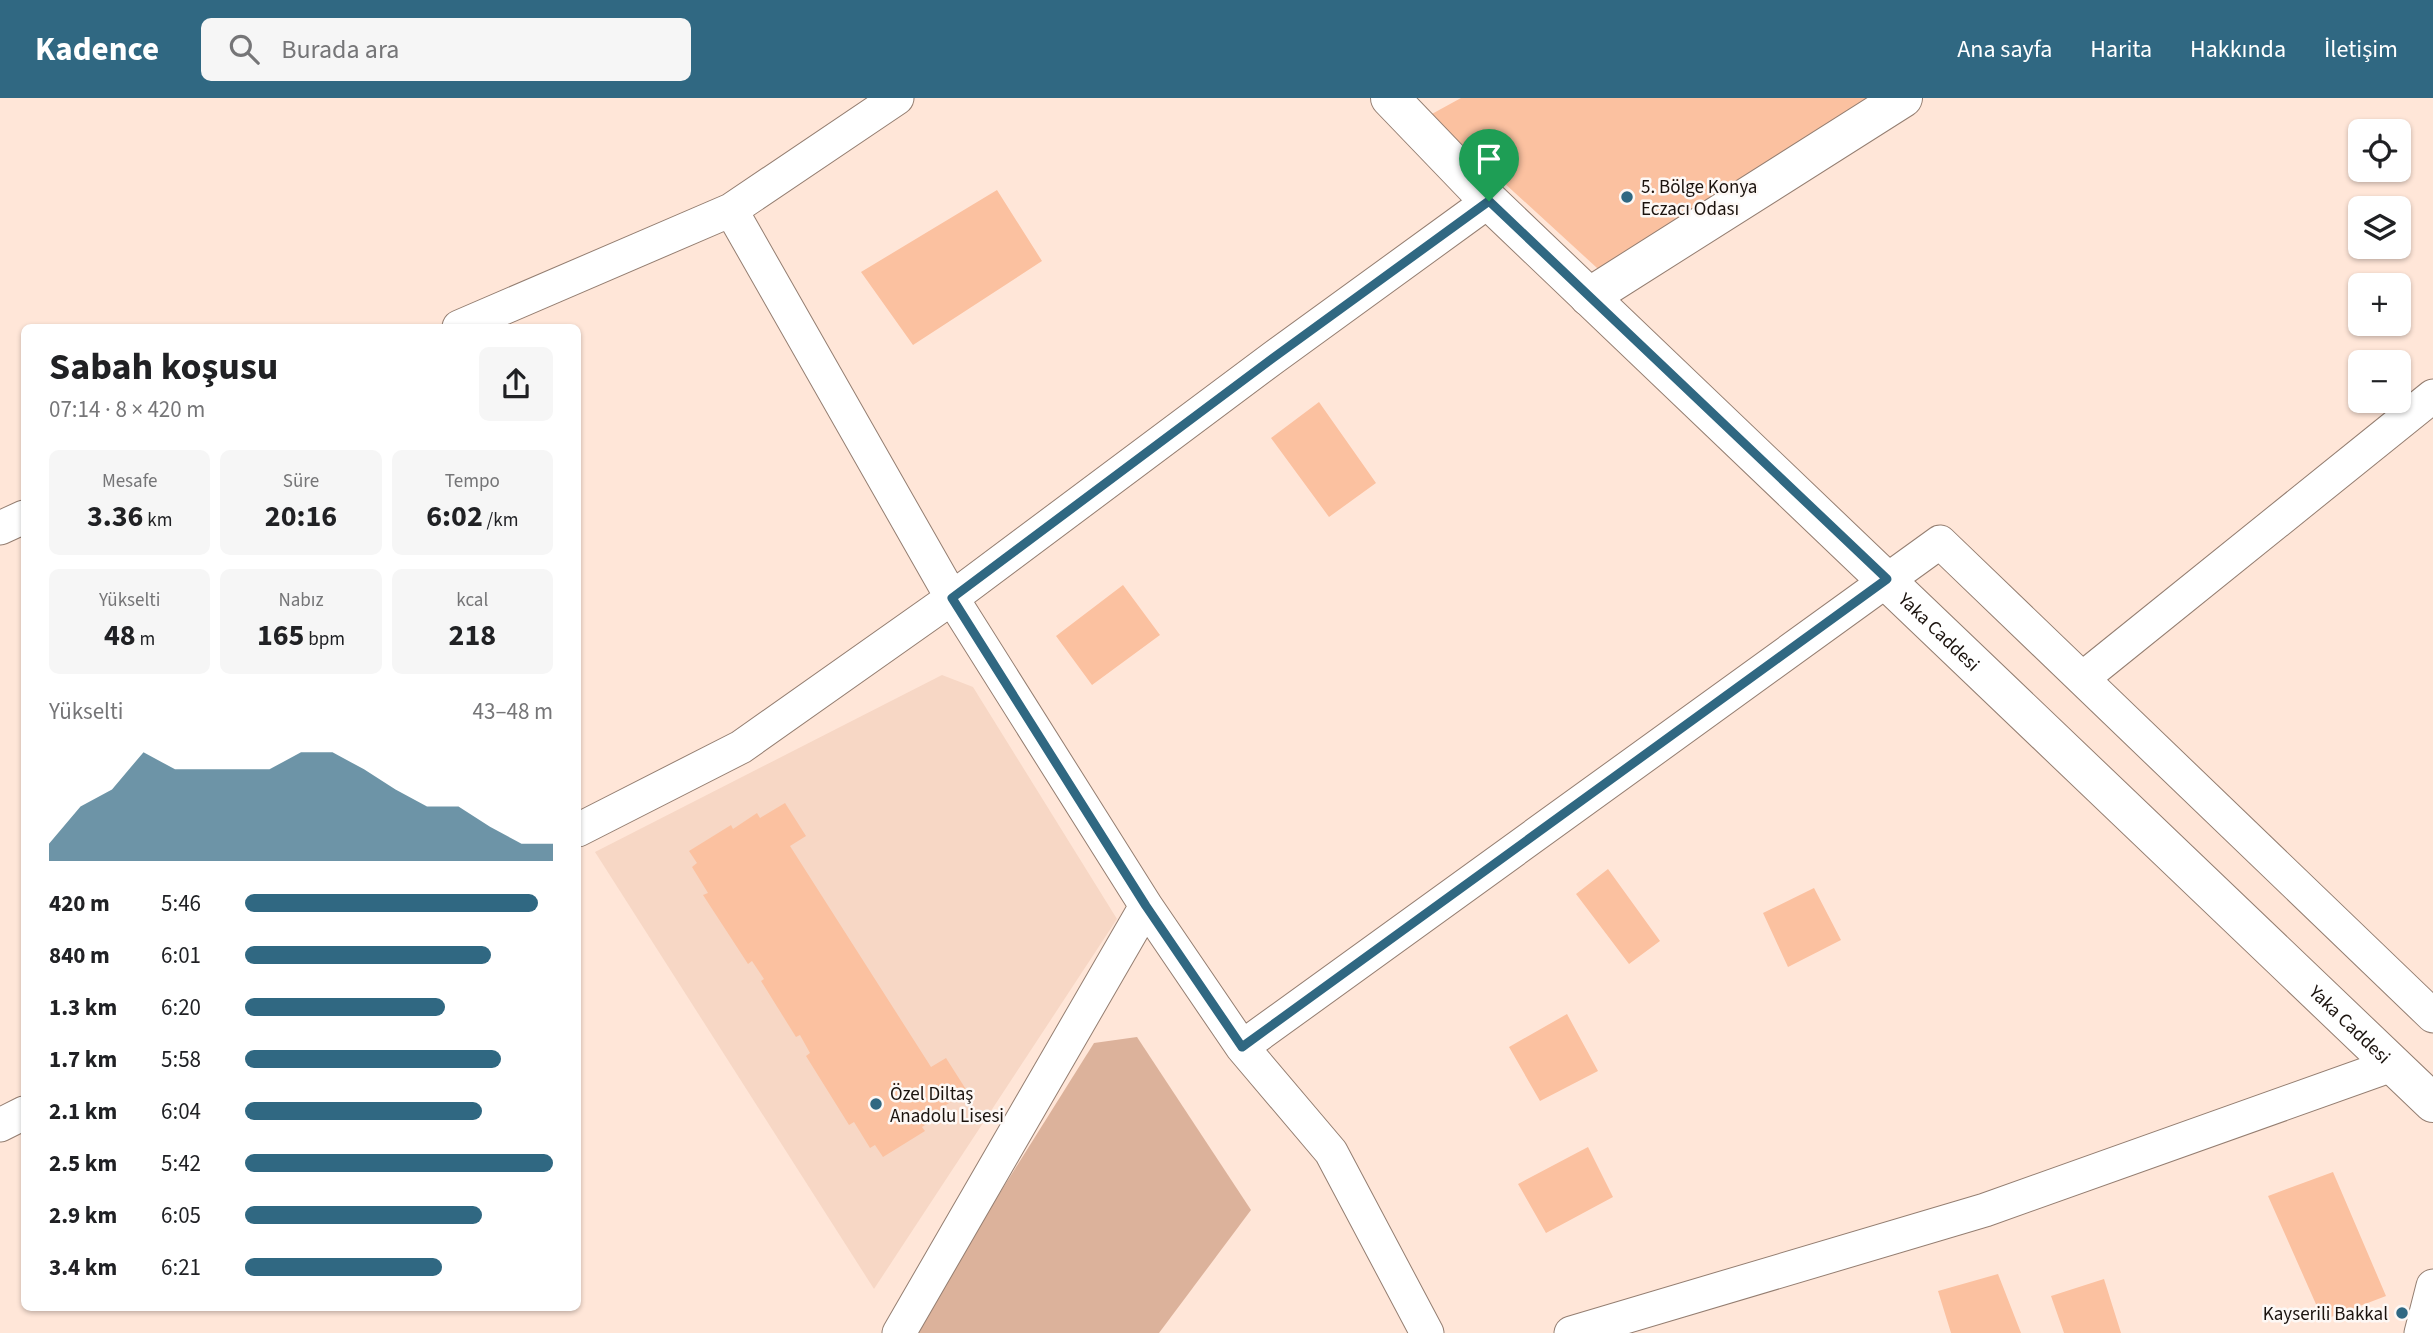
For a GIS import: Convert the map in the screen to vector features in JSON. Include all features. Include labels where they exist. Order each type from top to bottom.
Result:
[{"type":"street","points":[[466,324],[731,211],[897,98]]},
{"type":"street","name":"Yaka Caddesi","points":[[1390,98],[1489,201],[2392,1065],[2431,1108]]},
{"type":"street","points":[[1589,297],[1903,98]]},
{"type":"street","points":[[581,828],[741,747],[952,598],[1273,358],[1489,201]]},
{"type":"street","points":[[731,211],[952,598],[1146,906],[1242,1047],[1331,1152],[1427,1333]]},
{"type":"street","points":[[2083,678],[2433,396]]},
{"type":"street","points":[[0,527],[21,518]]},
{"type":"street","points":[[1242,1047],[1940,542],[2433,1016]]},
{"type":"street","points":[[899,1333],[1146,906]]},
{"type":"street","points":[[1571,1333],[1985,1210],[2392,1065]]},
{"type":"street","points":[[0,1125],[21,1114]]},
{"type":"street","points":[[2421,1333],[2433,1286]]},
{"type":"shaded area","name":"Özel Diltaş Anadolu Lisesi","points":[[942,675],[973,687],[1117,919],[874,1289],[595,852]]},
{"type":"shaded area","points":[[1137,1037],[1251,1210],[1159,1333],[912,1333],[1094,1043]]},
{"type":"building","name":"5. Bölge Konya Eczacı Odası","points":[[1461,98],[1888,98],[1608,278],[1430,115]]},
{"type":"building","points":[[997,190],[1042,261],[913,345],[861,272]]},
{"type":"building","points":[[1319,402],[1376,483],[1329,517],[1271,438]]},
{"type":"building","points":[[1123,585],[1160,635],[1092,685],[1056,636]]},
{"type":"building","points":[[785,803],[806,836],[790,846],[931,1067],[946,1058],[967,1091],[943,1107],[946,1112],[922,1127],[925,1131],[883,1157],[875,1145],[870,1148],[854,1122],[849,1125],[806,1056],[810,1053],[800,1035],[796,1037],[761,981],[764,979],[752,961],[748,964],[703,895],[708,893],[692,867],[697,863],[689,851],[731,825],[733,829],[757,813],[760,818]]},
{"type":"building","points":[[1608,869],[1660,941],[1629,964],[1576,894]]},
{"type":"building","points":[[1814,888],[1841,940],[1788,967],[1763,913]]},
{"type":"building","points":[[1567,1014],[1598,1071],[1540,1101],[1509,1047]]},
{"type":"building","points":[[1588,1147],[1613,1197],[1546,1233],[1518,1184]]},
{"type":"building","points":[[2333,1172],[2386,1296],[2323,1320],[2268,1196]]},
{"type":"building","points":[[1998,1274],[2021,1333],[1951,1333],[1938,1291]]},
{"type":"building","points":[[2104,1279],[2121,1333],[2064,1333],[2051,1296]]},
{"type":"place","name":"5. Bölge Konya Eczacı Odası","points":[[1627,197]]},
{"type":"place","name":"Özel Diltaş Anadolu Lisesi","points":[[876,1104]]},
{"type":"place","name":"Kayserili Bakkal","points":[[2402,1313]]},
{"type":"route","points":[[1489,201],[1887,579],[1242,1047],[1146,906],[952,598],[1273,358],[1489,201]]}]
